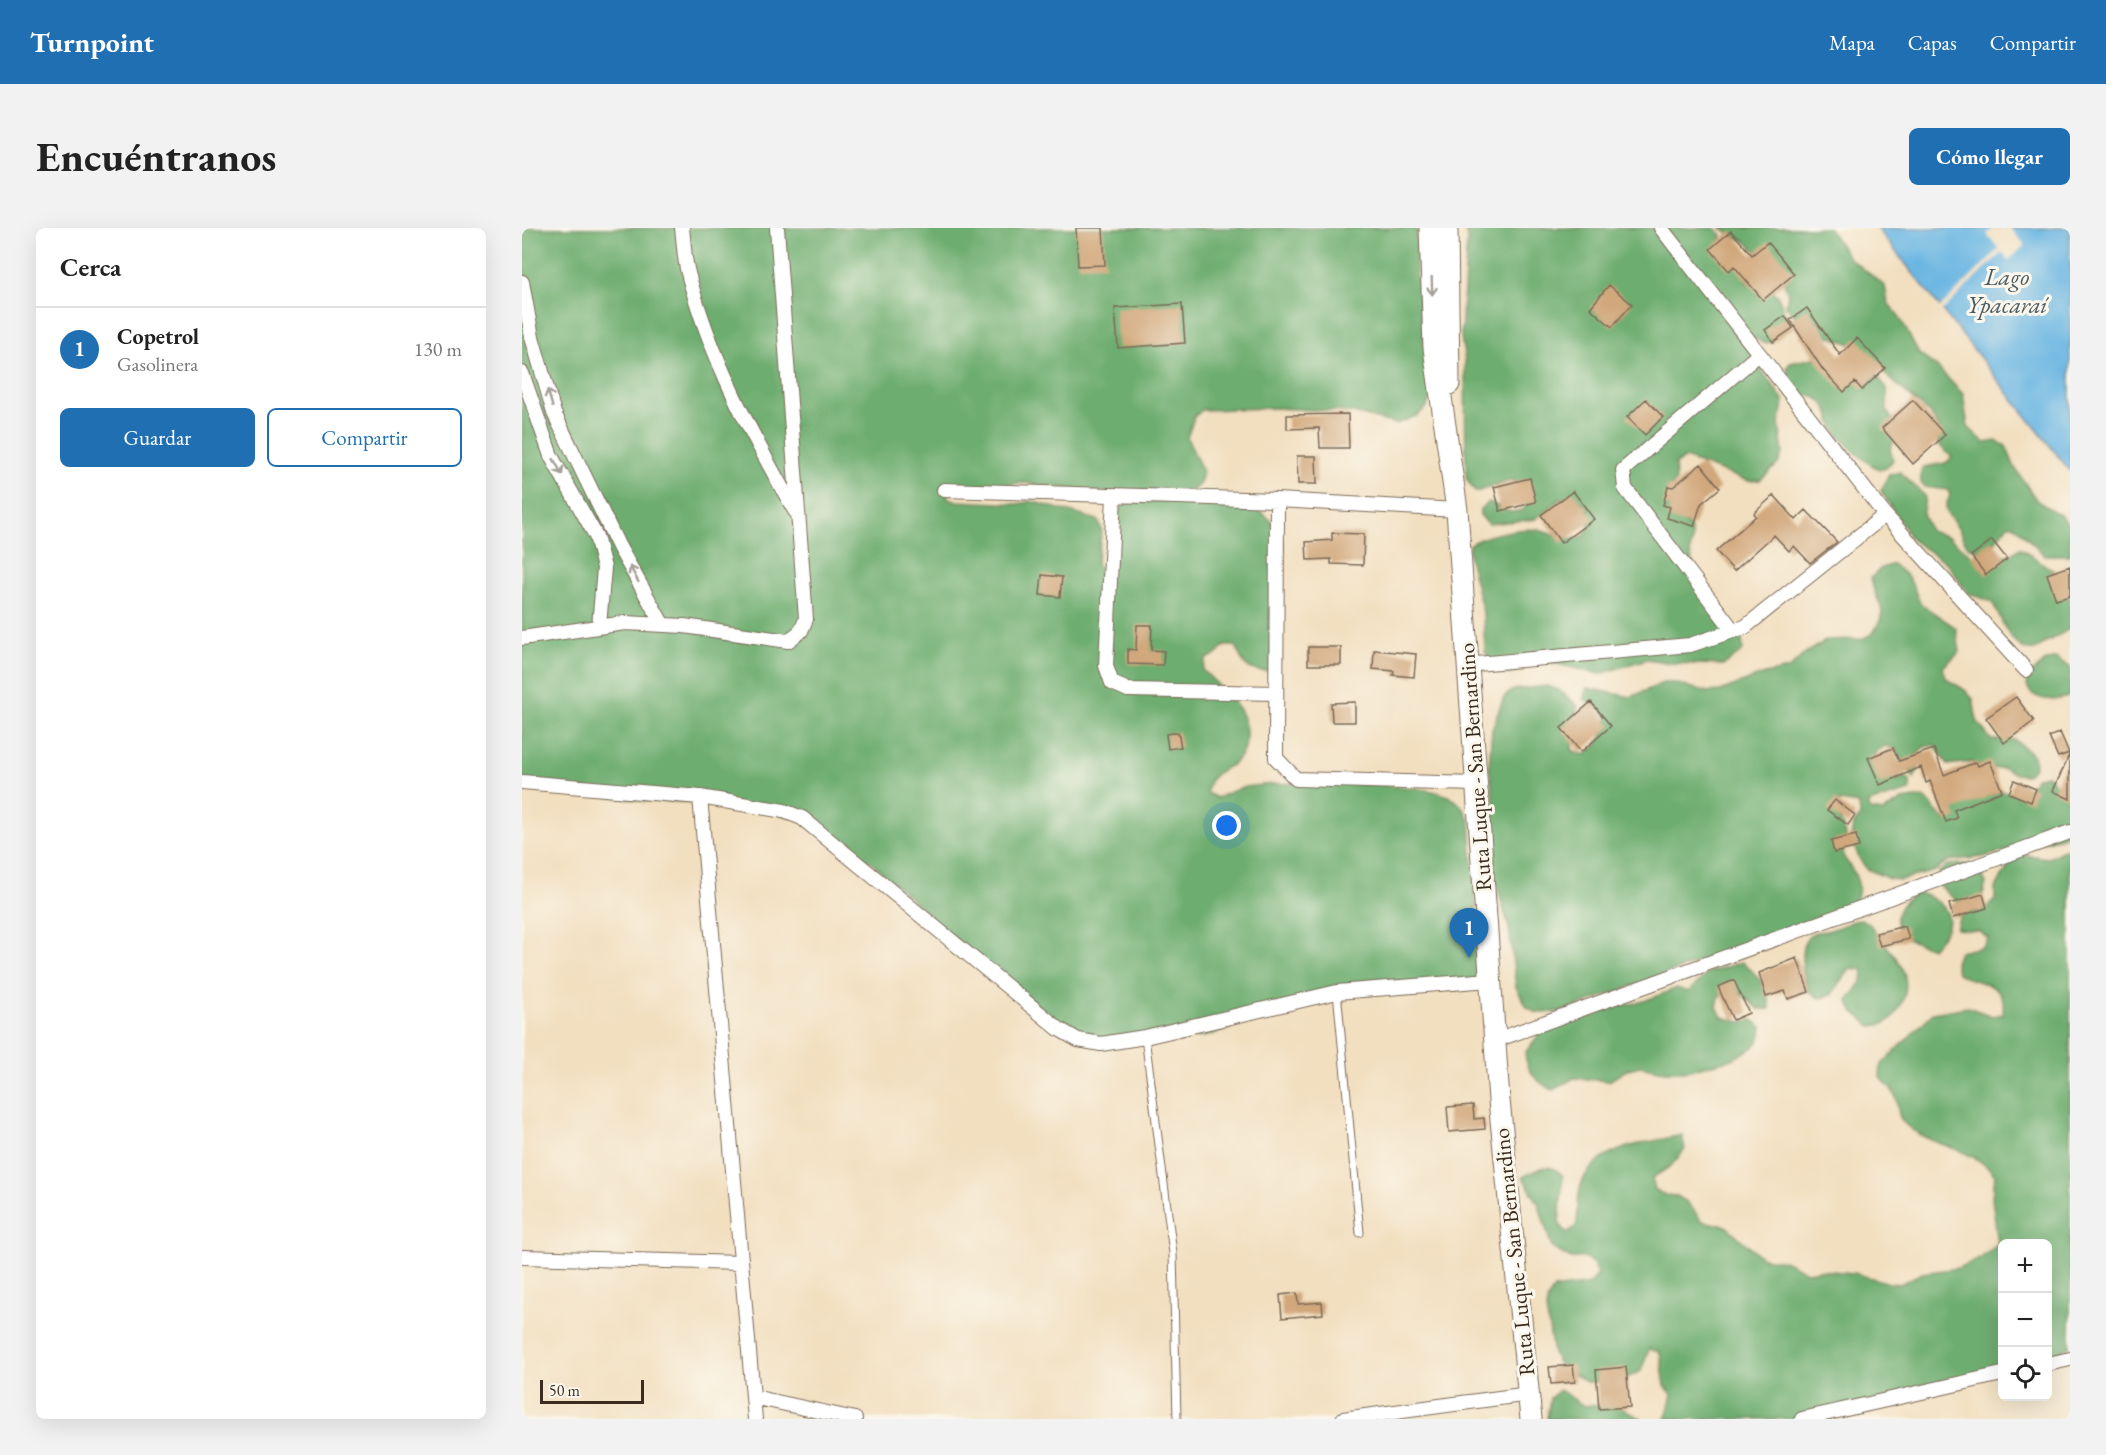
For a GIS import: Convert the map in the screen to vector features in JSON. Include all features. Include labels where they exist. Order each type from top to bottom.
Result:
[{"type":"main road","points":[[1431,228],[1434,348],[1448,438]]},
{"type":"main road","points":[[1447,228],[1450,351],[1448,438]]},
{"type":"main road","name":"Ruta Luque - San Bernardino","points":[[1448,438],[1457,510],[1493,1020],[1531,1419]]},
{"type":"street","points":[[682,228],[687,272],[717,358],[765,459],[798,516]]},
{"type":"street","points":[[522,638],[625,623],[663,625],[788,641],[801,632],[806,619],[777,228]]},
{"type":"street","points":[[1661,228],[1885,515],[2026,670]]},
{"type":"street","points":[[522,282],[532,338],[554,413],[619,546],[663,625]]},
{"type":"street","points":[[1733,630],[1625,488],[1623,470],[1760,354]]},
{"type":"street","points":[[522,373],[551,456],[596,536],[604,568],[598,626]]},
{"type":"street","points":[[944,490],[1277,500],[1457,510]]},
{"type":"street","points":[[1114,495],[1106,666],[1112,683],[1128,690],[1276,693]]},
{"type":"street","points":[[1277,500],[1276,758],[1296,778],[1476,784]]},
{"type":"street","points":[[1468,661],[1476,664],[1690,645],[1745,627],[1885,515]]},
{"type":"street","points":[[522,782],[700,796],[784,811],[802,818],[1059,1029],[1078,1040],[1101,1044],[1145,1037],[1337,992],[1490,980]]},
{"type":"street","points":[[700,796],[755,1419]]},
{"type":"street","points":[[1493,1020],[1502,1038],[2070,832]]},
{"type":"street","points":[[522,1257],[740,1263]]},
{"type":"street","points":[[2052,1363],[2070,1359]]},
{"type":"street","points":[[1802,1419],[1998,1375]]},
{"type":"street","points":[[1343,1419],[1366,1418],[1529,1394]]},
{"type":"street","points":[[753,1397],[855,1419]]},
{"type":"lane","points":[[1337,992],[1360,1233]]},
{"type":"lane","points":[[1145,1037],[1173,1253],[1177,1419]]},
{"type":"green space","points":[[522,228],[1417,228],[1416,269],[1430,396],[1427,407],[1418,415],[1396,424],[1350,412],[1275,408],[1202,410],[1194,417],[1187,438],[1203,472],[1200,483],[1192,491],[1097,492],[1024,483],[950,487],[947,497],[957,501],[1018,504],[1031,501],[1098,520],[1102,531],[1096,564],[1103,573],[1112,550],[1116,515],[1133,500],[1232,504],[1258,511],[1268,517],[1281,536],[1284,547],[1270,670],[1257,671],[1248,667],[1236,646],[1224,646],[1217,654],[1206,659],[1203,670],[1240,711],[1246,732],[1245,744],[1237,760],[1212,778],[1207,793],[1217,798],[1252,786],[1354,784],[1434,791],[1454,799],[1470,821],[1481,977],[1476,988],[1453,990],[1398,983],[1256,1009],[1228,1029],[1204,1037],[1102,1039],[1066,1030],[960,943],[871,862],[819,833],[800,818],[718,802],[645,801],[522,784]]},
{"type":"green space","points":[[1465,228],[1714,228],[1722,235],[1718,252],[1736,264],[1747,283],[1762,285],[1777,295],[1785,316],[1773,342],[1763,343],[1753,337],[1754,360],[1784,401],[1779,423],[1783,453],[1778,464],[1760,480],[1748,481],[1685,458],[1675,464],[1676,480],[1669,491],[1674,512],[1691,529],[1690,552],[1695,574],[1742,639],[1743,651],[1724,665],[1671,663],[1647,659],[1600,674],[1544,661],[1531,662],[1511,674],[1504,673],[1489,662],[1485,650],[1483,612],[1469,558],[1469,545],[1492,535],[1531,529],[1571,539],[1584,536],[1590,525],[1587,506],[1571,496],[1560,499],[1536,519],[1488,524],[1480,515],[1480,509],[1489,502],[1510,512],[1523,510],[1529,501],[1524,484],[1512,480],[1475,492],[1466,478],[1465,361],[1461,336],[1467,239]]},
{"type":"green space","points":[[1720,228],[1829,228],[1848,257],[1885,286],[1888,303],[1899,316],[1919,354],[1938,368],[1963,394],[1968,427],[1985,443],[1996,441],[2006,446],[2015,468],[2037,501],[2062,516],[2070,527],[2070,555],[2044,555],[2014,525],[2008,525],[1989,548],[1977,550],[1969,547],[1948,515],[1946,505],[1950,496],[1948,490],[1925,487],[1921,483],[1921,472],[1924,467],[1946,463],[1952,457],[1939,445],[1939,427],[1930,414],[1885,374],[1885,368],[1851,344],[1829,336],[1818,321],[1794,315],[1786,306],[1788,294],[1781,273],[1745,241]]},
{"type":"green space","points":[[1814,358],[1861,379],[1876,375],[1887,388],[1887,411],[1893,421],[1895,438],[1890,449],[1893,460],[1886,468],[1880,470],[1855,452],[1835,430],[1824,404],[1819,399],[1799,392],[1794,387],[1787,368],[1790,363]]},
{"type":"green space","points":[[1900,472],[1925,496],[1923,514],[1930,531],[1948,537],[1975,558],[2010,555],[2020,548],[2070,582],[2070,627],[2034,650],[2019,646],[2008,632],[1992,602],[1968,593],[1947,563],[1912,540],[1881,491],[1889,475]]},
{"type":"green space","points":[[1893,564],[1909,578],[1921,604],[1956,628],[1960,652],[1943,667],[1946,678],[1965,690],[1973,699],[1977,721],[1991,740],[2015,740],[2034,756],[2035,767],[2026,775],[2015,774],[2005,768],[1982,769],[1972,762],[1948,765],[1935,745],[1924,747],[1916,755],[1919,768],[1914,778],[1895,748],[1885,746],[1876,752],[1871,762],[1890,779],[1906,777],[1910,780],[1910,791],[1871,802],[1868,805],[1871,810],[1883,812],[1902,800],[1924,797],[1946,822],[1949,808],[2002,791],[2028,798],[2030,787],[2037,777],[2048,775],[2062,793],[2070,795],[2070,835],[1982,857],[1948,861],[1935,871],[1900,880],[1889,879],[1867,869],[1860,860],[1851,838],[1853,826],[1860,816],[1859,804],[1840,801],[1837,812],[1846,834],[1843,856],[1855,874],[1858,886],[1854,906],[1561,1012],[1537,1013],[1527,1007],[1516,987],[1509,928],[1492,869],[1494,802],[1489,766],[1492,729],[1504,697],[1513,690],[1547,686],[1559,690],[1577,705],[1572,750],[1584,755],[1600,739],[1608,718],[1600,708],[1584,699],[1587,688],[1631,697],[1663,683],[1674,683],[1708,692],[1720,691],[1765,674],[1789,669],[1805,653],[1827,640],[1862,639],[1872,634],[1878,625],[1882,611],[1871,578],[1880,569]]},
{"type":"green space","points":[[2055,658],[2070,667],[2070,696],[2049,699],[2035,696],[2027,686],[2027,678],[2044,662]]},
{"type":"green space","points":[[2066,849],[2070,850],[2070,1347],[2052,1355],[2052,1239],[1998,1239],[1998,1244],[1992,1198],[1995,1175],[1975,1158],[1916,1133],[1906,1125],[1899,1114],[1895,1095],[1880,1077],[1881,1065],[1933,1013],[1968,1007],[1992,1016],[2003,1014],[2001,994],[1996,989],[1957,973],[1955,962],[1959,952],[1982,947],[1988,938],[1979,931],[1956,929],[1959,918],[1968,912],[1981,912],[1995,900],[1995,889],[2013,858],[2024,855],[2048,858]]},
{"type":"green space","points":[[1961,864],[1976,869],[1986,883],[1983,894],[1975,901],[1957,902],[1939,885],[1939,872],[1948,865]]},
{"type":"green space","points":[[1916,893],[1935,900],[1948,915],[1947,928],[1932,948],[1909,939],[1898,927],[1897,914],[1900,908]]},
{"type":"green space","points":[[1861,919],[1870,925],[1891,951],[1902,968],[1906,986],[1904,997],[1891,1019],[1888,1022],[1871,1026],[1853,1011],[1848,1001],[1862,982],[1863,970],[1851,968],[1831,995],[1819,998],[1809,992],[1802,959],[1805,943],[1816,932],[1828,931]]},
{"type":"green space","points":[[1742,962],[1761,982],[1768,995],[1770,1009],[1759,1009],[1741,994],[1730,989],[1719,996],[1717,1007],[1722,1017],[1741,1022],[1752,1020],[1762,1027],[1760,1039],[1753,1048],[1732,1059],[1686,1071],[1664,1071],[1640,1066],[1628,1069],[1609,1081],[1574,1078],[1553,1090],[1537,1080],[1530,1071],[1525,1053],[1540,1033],[1572,1018],[1644,1001],[1677,988],[1688,992],[1709,972]]},
{"type":"green space","points":[[1682,1135],[1685,1149],[1671,1166],[1652,1178],[1655,1190],[1665,1195],[1677,1196],[1687,1202],[1702,1221],[1726,1226],[1762,1258],[1786,1261],[1807,1272],[1819,1270],[1854,1273],[1900,1284],[1922,1273],[1958,1268],[1980,1259],[1998,1244],[1998,1373],[1796,1419],[1666,1419],[1672,1394],[1665,1386],[1660,1352],[1649,1349],[1641,1371],[1621,1381],[1586,1382],[1558,1363],[1553,1353],[1546,1309],[1548,1298],[1554,1289],[1590,1284],[1597,1275],[1593,1263],[1583,1257],[1571,1259],[1552,1248],[1539,1205],[1523,1177],[1544,1167],[1558,1171],[1563,1176],[1559,1223],[1567,1233],[1576,1226],[1579,1193],[1584,1178],[1594,1166],[1620,1150]]},
{"type":"green space","points":[[1560,1390],[1584,1406],[1601,1404],[1618,1406],[1642,1419],[1547,1419],[1550,1398]]},
{"type":"water","name":"Lago Ypacaraí","points":[[1877,228],[2070,228],[2070,471]]},
{"type":"pier","points":[[1993,228],[2010,228],[2025,245],[2009,260],[2002,252],[1941,312],[1939,309],[1999,249],[1987,234]]},
{"type":"building","points":[[1076,228],[1103,228],[1105,265],[1078,266]]},
{"type":"building","points":[[1731,231],[1752,255],[1768,242],[1794,274],[1763,300],[1734,266],[1729,271],[1710,249]]},
{"type":"building","points":[[1609,285],[1632,304],[1612,327],[1590,308]]},
{"type":"building","points":[[1182,304],[1185,343],[1118,348],[1115,308]]},
{"type":"building","points":[[1807,308],[1840,355],[1857,338],[1885,368],[1862,390],[1855,382],[1844,392],[1823,370],[1790,320]]},
{"type":"building","points":[[1785,316],[1793,328],[1773,342],[1765,330]]},
{"type":"building","points":[[1646,399],[1663,417],[1645,435],[1627,417]]},
{"type":"building","points":[[1913,400],[1945,435],[1913,464],[1882,428]]},
{"type":"building","points":[[1348,414],[1349,448],[1320,448],[1319,428],[1287,429],[1287,415]]},
{"type":"building","points":[[1297,456],[1316,456],[1317,484],[1298,484]]},
{"type":"building","points":[[1701,464],[1720,488],[1701,504],[1694,526],[1667,518],[1670,507],[1663,505],[1668,486],[1673,487]]},
{"type":"building","points":[[1530,478],[1536,502],[1500,511],[1494,487]]},
{"type":"building","points":[[1573,491],[1594,519],[1561,543],[1541,515]]},
{"type":"building","points":[[1774,495],[1796,520],[1806,510],[1837,542],[1810,563],[1794,546],[1789,551],[1774,535],[1734,571],[1716,551],[1756,516],[1754,513]]},
{"type":"building","points":[[1332,533],[1364,534],[1363,565],[1331,564],[1331,559],[1307,560],[1306,542],[1332,540]]},
{"type":"building","points":[[1992,540],[2007,559],[1986,575],[1971,556]]},
{"type":"building","points":[[2070,566],[2070,596],[2056,600],[2047,574]]},
{"type":"building","points":[[1042,575],[1062,577],[1060,597],[1040,595]]},
{"type":"building","points":[[1137,625],[1152,625],[1151,650],[1164,651],[1163,665],[1128,664],[1128,649],[1136,650]]},
{"type":"building","points":[[1308,647],[1341,647],[1341,665],[1308,665]]},
{"type":"building","points":[[1374,650],[1416,654],[1414,677],[1393,675],[1394,671],[1373,669]]},
{"type":"building","points":[[2016,697],[2034,721],[2004,743],[1986,718]]},
{"type":"building","points":[[1355,702],[1355,722],[1332,722],[1331,703]]},
{"type":"building","points":[[1591,702],[1611,726],[1581,752],[1561,728]]},
{"type":"building","points":[[1178,732],[1181,747],[1168,749],[1166,734]]},
{"type":"building","points":[[2060,732],[2069,753],[2058,757],[2049,737]]},
{"type":"building","points":[[1893,748],[1899,761],[1934,749],[1944,775],[1976,762],[1978,766],[1990,761],[2002,791],[1954,810],[1957,818],[1946,822],[1930,781],[1926,783],[1921,767],[1880,785],[1868,758]]},
{"type":"building","points":[[2070,753],[2070,799],[2053,791]]},
{"type":"building","points":[[2014,780],[2036,789],[2031,802],[2009,793]]},
{"type":"building","points":[[1835,800],[1855,815],[1848,825],[1827,810]]},
{"type":"building","points":[[1856,835],[1859,847],[1834,853],[1831,841]]},
{"type":"building","points":[[1983,894],[1987,908],[1953,918],[1949,904]]},
{"type":"building","points":[[1905,926],[1909,939],[1880,946],[1876,933]]},
{"type":"building","points":[[1797,958],[1809,992],[1788,999],[1785,991],[1766,997],[1759,973]]},
{"type":"building","points":[[1734,980],[1749,1013],[1733,1020],[1718,987]]},
{"type":"building","points":[[1473,1105],[1474,1119],[1484,1118],[1485,1129],[1449,1132],[1447,1107]]},
{"type":"building","points":[[1297,1293],[1298,1304],[1322,1302],[1323,1314],[1282,1318],[1280,1295]]},
{"type":"building","points":[[1573,1365],[1575,1382],[1551,1384],[1549,1367]]},
{"type":"building","points":[[1626,1367],[1630,1407],[1599,1409],[1596,1370]]},
{"type":"place","name":"Copetrol","points":[[1469,958]]}]
